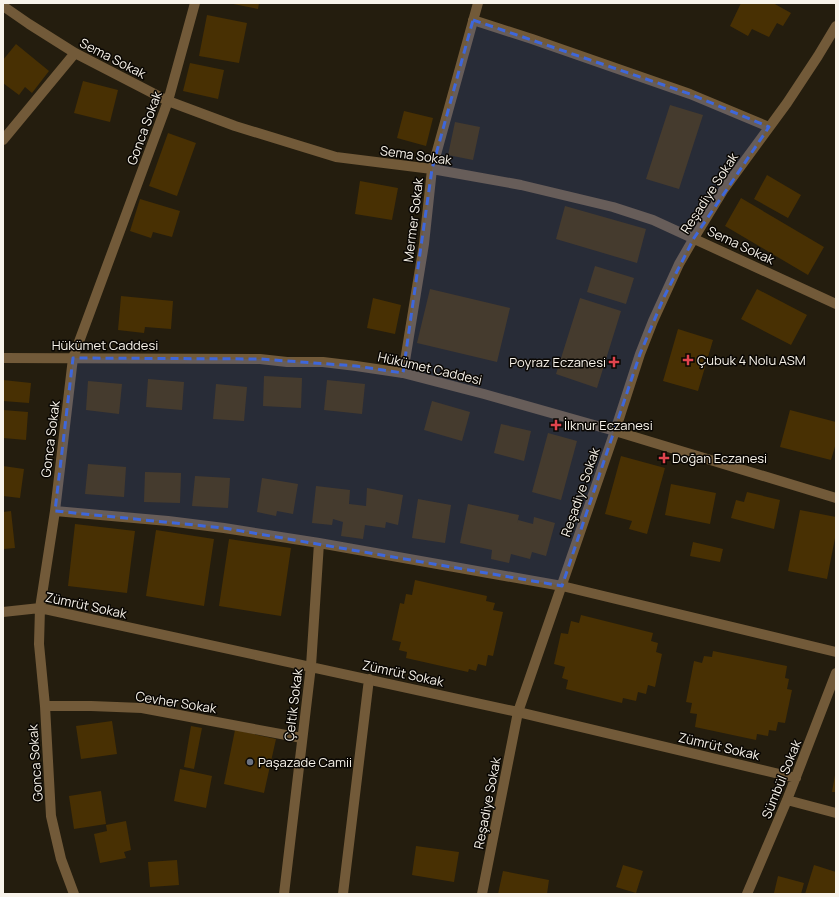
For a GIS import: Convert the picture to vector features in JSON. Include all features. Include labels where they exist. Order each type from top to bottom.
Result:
[{"type":"street","name":"Gonca Sokak","points":[[74,894],[61,859],[51,816],[45,706],[39,644],[40,608],[55,511],[73,358],[168,101],[195,3]]},
{"type":"street","name":"Mermer Sokak","points":[[403,373],[424,244],[432,169],[478,3]]},
{"type":"street","name":"Sema Sokak","points":[[3,6],[75,54],[168,101],[235,126],[336,157],[432,169],[521,185],[613,207],[653,220],[836,304]]},
{"type":"street","points":[[473,20],[690,94],[769,127]]},
{"type":"street","name":"Reşadiye Sokak","points":[[482,894],[518,712],[640,354],[653,321],[680,264],[724,189],[787,103],[836,26]]},
{"type":"street","points":[[3,140],[75,54]]},
{"type":"street","name":"Hükümet Caddesi","points":[[3,358],[260,359],[287,362],[324,362],[403,373],[615,431],[836,498]]},
{"type":"street","points":[[55,511],[168,521],[224,528],[319,543],[562,586],[836,652]]},
{"type":"street","name":"Çeltik Sokak","points":[[284,894],[311,666],[319,543]]},
{"type":"street","name":"Zümrüt Sokak","points":[[3,612],[40,608],[518,712],[796,778]]},
{"type":"street","name":"Sümbül Sokak","points":[[747,894],[796,778],[836,674]]},
{"type":"street","points":[[343,894],[369,679]]},
{"type":"street","name":"Cevher Sokak","points":[[45,706],[142,708],[302,738]]},
{"type":"street","points":[[787,800],[836,813]]},
{"type":"highlighted area","points":[[473,20],[690,94],[769,127],[694,238],[664,297],[640,354],[562,586],[224,528],[55,511],[73,358],[260,359],[356,366],[403,373],[432,169]]},
{"type":"building","points":[[228,3],[259,3],[258,9]]},
{"type":"building","points":[[741,3],[773,3],[791,13],[783,26],[777,23],[769,37],[752,29],[748,36],[730,26]]},
{"type":"building","points":[[207,15],[247,23],[239,63],[199,56]]},
{"type":"building","points":[[16,44],[49,71],[32,93],[25,87],[19,95],[3,83],[3,60]]},
{"type":"building","points":[[190,63],[224,70],[218,99],[183,91]]},
{"type":"building","points":[[83,81],[118,90],[110,122],[74,113]]},
{"type":"building","points":[[670,105],[703,115],[679,189],[646,179]]},
{"type":"building","points":[[404,111],[433,118],[426,146],[397,138]]},
{"type":"building","points":[[455,122],[480,127],[473,160],[448,155]]},
{"type":"building","points":[[168,133],[196,143],[177,196],[149,186]]},
{"type":"building","points":[[767,175],[801,195],[788,218],[754,199]]},
{"type":"building","points":[[360,181],[398,188],[392,220],[355,214]]},
{"type":"building","points":[[741,198],[824,247],[808,275],[725,226]]},
{"type":"building","points":[[140,199],[180,211],[172,237],[153,232],[151,238],[130,231]]},
{"type":"building","points":[[565,206],[646,229],[637,263],[556,239]]},
{"type":"building","points":[[595,266],[634,278],[626,304],[587,292]]},
{"type":"building","points":[[430,289],[510,308],[497,362],[417,343]]},
{"type":"building","points":[[757,289],[807,315],[791,345],[741,319]]},
{"type":"building","points":[[121,296],[173,301],[171,329],[145,327],[144,333],[118,330]]},
{"type":"building","points":[[373,298],[401,305],[395,334],[367,328]]},
{"type":"building","points":[[580,298],[621,311],[597,388],[556,374]]},
{"type":"building","name":"Çubuk 4 Nolu ASM","points":[[678,329],[713,340],[698,391],[663,381]]},
{"type":"building","points":[[264,376],[302,378],[301,408],[263,406]]},
{"type":"building","points":[[148,379],[184,382],[182,410],[146,407]]},
{"type":"building","points":[[3,380],[31,383],[29,403],[3,401]]},
{"type":"building","points":[[327,380],[365,384],[362,414],[324,410]]},
{"type":"building","points":[[88,381],[122,384],[119,414],[86,410]]},
{"type":"building","points":[[216,384],[247,387],[244,421],[213,419]]},
{"type":"building","points":[[432,401],[470,412],[462,441],[424,430]]},
{"type":"building","points":[[3,410],[28,412],[26,440],[3,438]]},
{"type":"building","points":[[790,410],[836,422],[836,443],[831,460],[780,447]]},
{"type":"building","points":[[501,424],[531,431],[524,461],[494,453]]},
{"type":"building","points":[[548,433],[577,441],[561,500],[532,492]]},
{"type":"building","points":[[621,456],[665,468],[647,534],[629,529],[632,521],[605,514]]},
{"type":"building","points":[[88,464],[126,467],[124,497],[85,494]]},
{"type":"building","points":[[3,466],[24,469],[20,498],[3,496]]},
{"type":"building","points":[[145,472],[181,473],[180,503],[144,502]]},
{"type":"building","points":[[195,476],[230,478],[228,508],[192,506]]},
{"type":"building","points":[[262,478],[298,484],[293,514],[277,511],[276,516],[257,512]]},
{"type":"building","points":[[671,484],[716,493],[710,524],[665,515]]},
{"type":"building","points":[[316,486],[350,490],[349,504],[366,506],[367,488],[403,495],[398,525],[386,522],[385,528],[365,525],[363,539],[341,536],[343,522],[333,519],[332,525],[312,523]]},
{"type":"building","points":[[747,492],[780,500],[774,529],[731,518],[736,500],[744,502]]},
{"type":"building","points":[[418,499],[451,505],[445,543],[412,538]]},
{"type":"building","points":[[468,504],[519,515],[517,524],[518,520],[533,524],[534,517],[555,523],[546,556],[532,552],[530,559],[511,554],[509,563],[491,559],[492,550],[460,543]]},
{"type":"building","points":[[800,510],[836,517],[836,533],[827,579],[788,571]]},
{"type":"building","points":[[11,511],[15,548],[3,549],[3,512]]},
{"type":"building","points":[[75,524],[135,531],[127,593],[68,586]]},
{"type":"building","points":[[156,530],[214,539],[204,606],[146,596]]},
{"type":"building","points":[[229,539],[291,548],[281,616],[219,606]]},
{"type":"building","points":[[693,542],[723,549],[720,562],[690,556]]},
{"type":"building","points":[[415,580],[487,596],[486,601],[495,603],[493,610],[503,612],[493,656],[488,655],[486,666],[478,664],[476,671],[469,669],[468,672],[406,658],[407,652],[399,650],[401,642],[392,640],[400,603],[404,604],[406,594],[412,595]]},
{"type":"building","points":[[581,615],[653,633],[651,641],[658,643],[656,652],[662,654],[655,687],[648,685],[646,694],[638,692],[636,701],[623,698],[622,703],[566,689],[568,680],[562,678],[565,667],[554,664],[561,633],[568,634],[571,621],[579,623]]},
{"type":"building","points":[[713,651],[787,666],[785,678],[789,679],[787,689],[792,690],[785,723],[778,722],[776,731],[769,730],[768,736],[757,734],[756,740],[695,727],[697,714],[690,713],[692,703],[686,702],[694,661],[702,663],[704,656],[712,657]]},
{"type":"building","points":[[112,721],[117,754],[81,759],[76,726]]},
{"type":"building","points":[[191,726],[202,728],[194,769],[184,767]]},
{"type":"building","name":"Paşazade Camii","points":[[235,730],[276,739],[264,793],[224,784]]},
{"type":"building","points":[[180,769],[212,776],[206,808],[174,801]]},
{"type":"building","points":[[835,775],[836,792],[832,792]]},
{"type":"building","points":[[101,791],[106,824],[74,829],[69,796]]},
{"type":"building","points":[[126,821],[131,850],[124,852],[126,858],[100,863],[94,834],[107,831],[106,825]]},
{"type":"building","points":[[416,846],[459,852],[454,882],[412,875]]},
{"type":"building","points":[[177,860],[179,885],[150,887],[148,862]]},
{"type":"building","points":[[623,865],[643,871],[636,893],[616,887]]},
{"type":"building","points":[[814,865],[836,872],[836,894],[805,894]]},
{"type":"building","points":[[503,871],[549,880],[547,894],[498,894]]},
{"type":"building","points":[[778,876],[804,883],[801,894],[774,893]]},
{"type":"place","name":"Çubuk 4 Nolu ASM","points":[[688,360]]},
{"type":"place","name":"Poyraz Eczanesi","points":[[614,362]]},
{"type":"place","name":"İlknur Eczanesi","points":[[556,425]]},
{"type":"place","name":"Doğan Eczanesi","points":[[664,458]]},
{"type":"place","name":"Paşazade Camii","points":[[250,762]]}]
